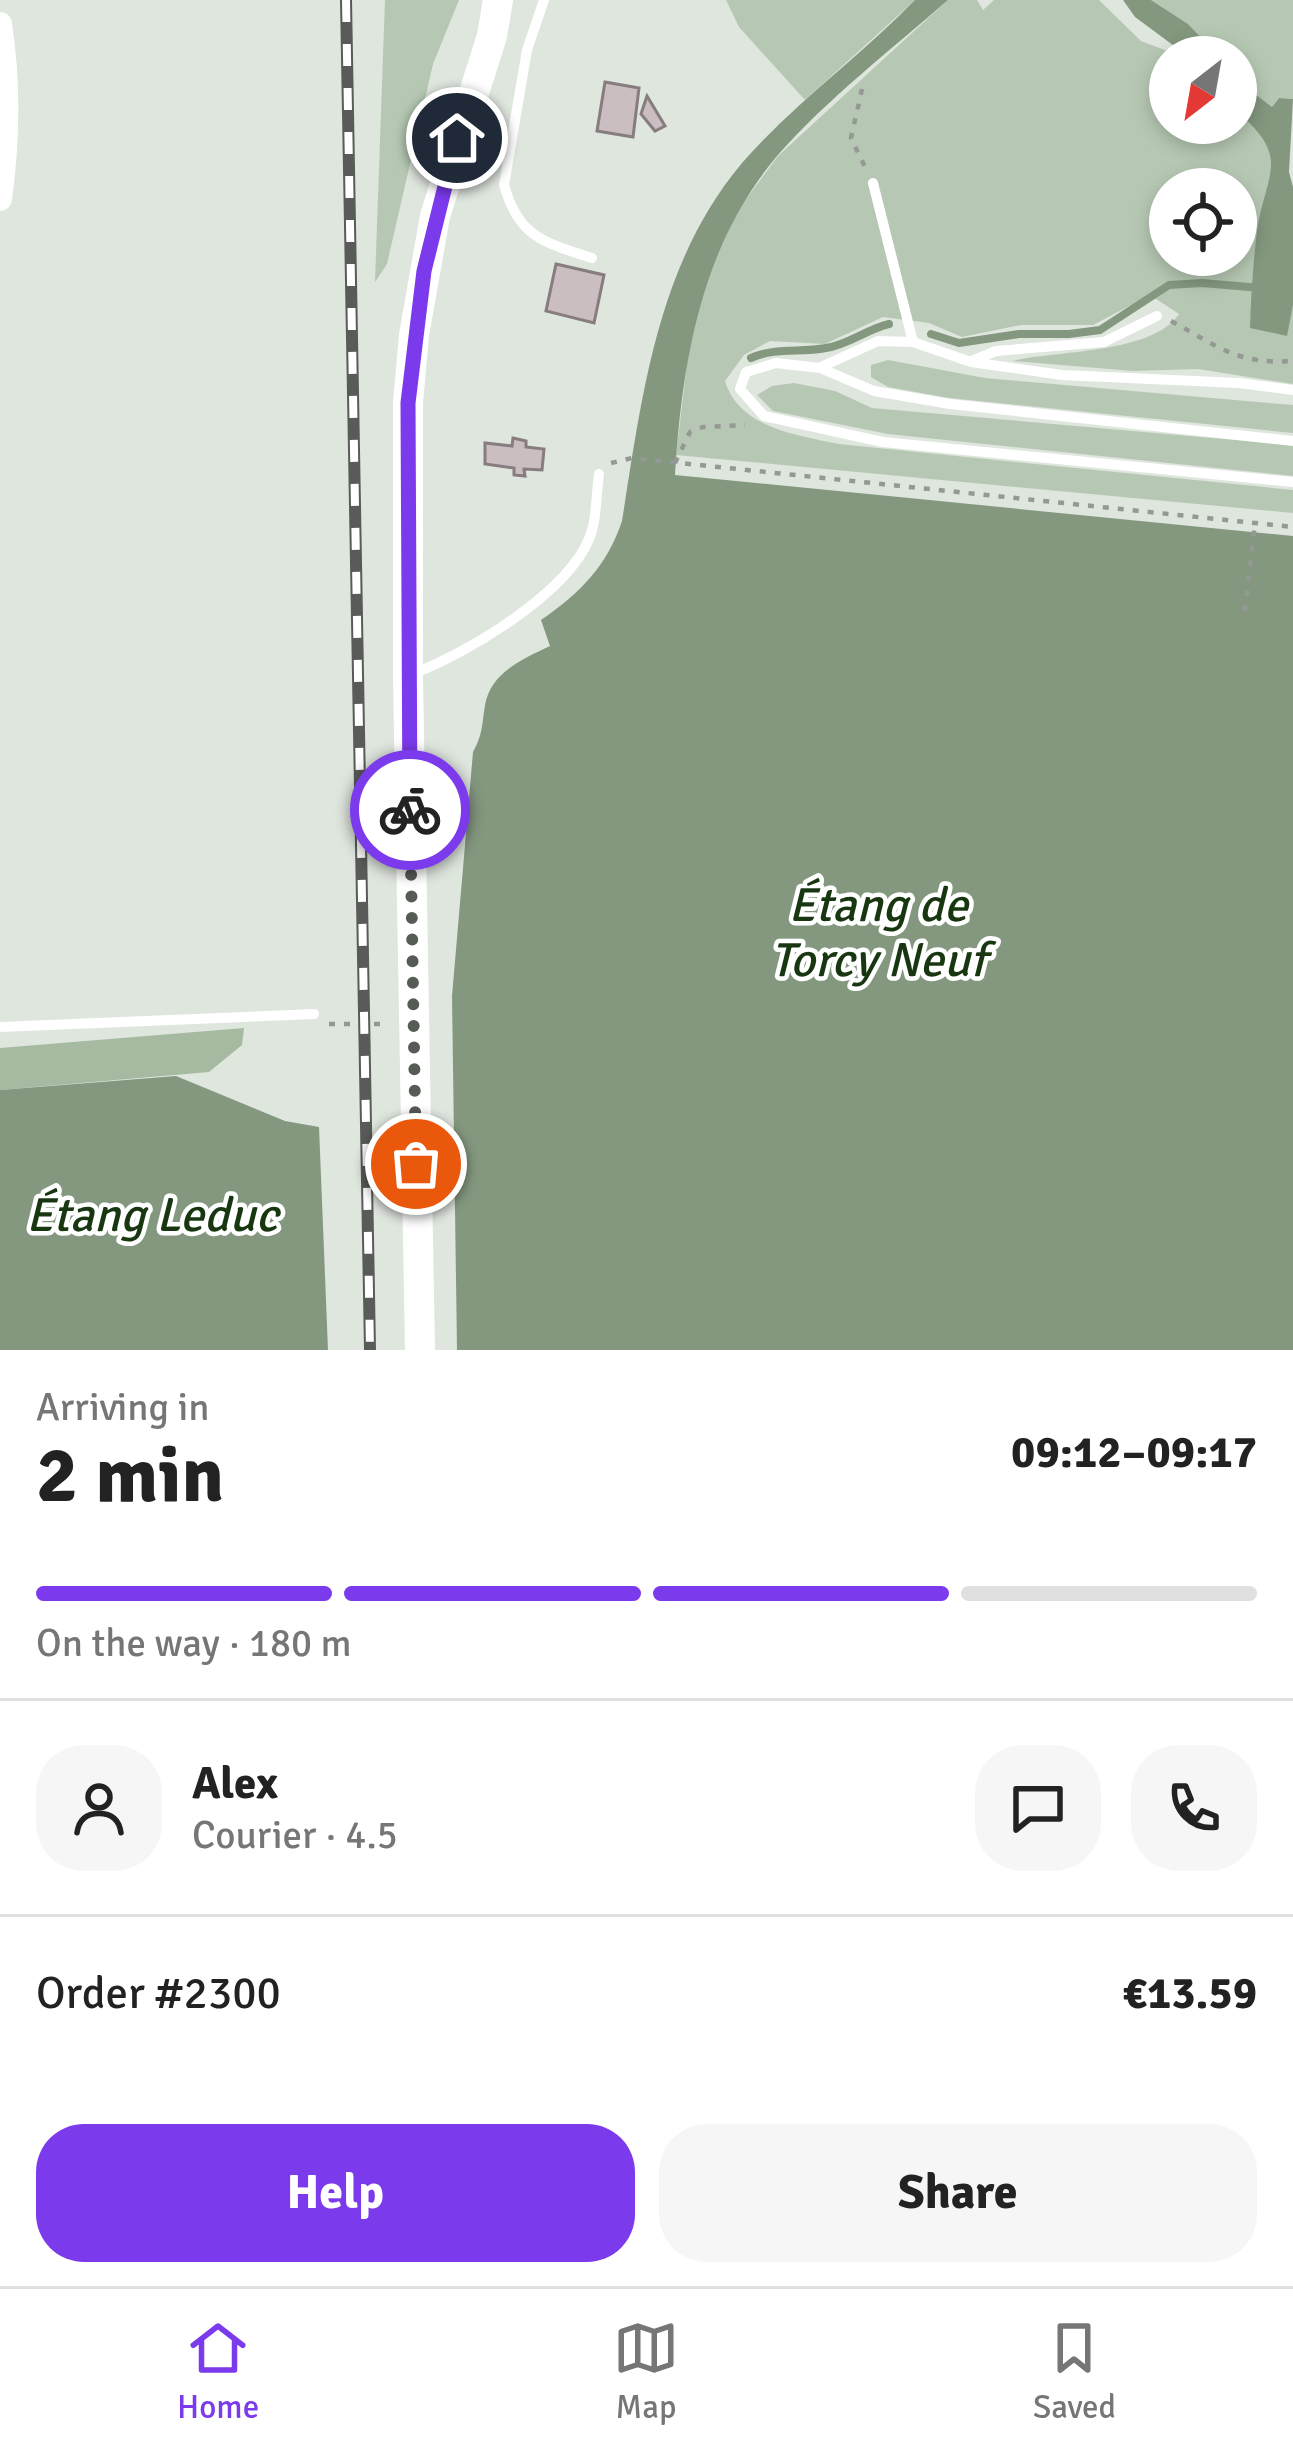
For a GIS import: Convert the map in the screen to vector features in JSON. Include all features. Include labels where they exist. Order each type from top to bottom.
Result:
[{"type":"main road","points":[[420,1350],[408,403],[414,334],[435,216],[492,36],[498,0]]},
{"type":"main road","points":[[492,36],[520,0]]},
{"type":"street","points":[[0,24],[7,101],[0,199]]},
{"type":"lane","points":[[544,0],[527,50],[504,185],[509,206],[535,239],[592,258]]},
{"type":"lane","points":[[873,183],[913,342]]},
{"type":"lane","points":[[971,362],[996,351],[1104,342],[1157,316]]},
{"type":"lane","points":[[820,368],[878,341],[913,342],[971,362],[1062,375],[1293,390]]},
{"type":"lane","points":[[1293,441],[950,404],[874,391],[820,368],[776,363],[746,372],[740,389],[764,416],[883,442],[1293,482]]},
{"type":"lane","points":[[408,676],[450,659],[559,584],[592,534],[598,475]]},
{"type":"lane","points":[[0,1027],[314,1014]]},
{"type":"path","points":[[862,89],[851,138],[873,183]]},
{"type":"path","points":[[1157,316],[1227,355],[1260,363],[1293,361]]},
{"type":"path","points":[[675,463],[690,433],[703,427],[757,424],[764,416]]},
{"type":"path","points":[[632,458],[1293,527]]},
{"type":"path","points":[[1245,611],[1255,523]]},
{"type":"path","points":[[314,1014],[332,1026],[414,1024]]},
{"type":"shaded area","points":[[385,0],[459,0],[433,64],[387,264],[375,282]]},
{"type":"shaded area","points":[[726,0],[915,0],[805,100],[739,27]]},
{"type":"shaded area","points":[[948,0],[977,0],[983,10],[994,0],[1099,0],[1149,44],[1149,144],[1257,144],[1257,128],[1261,131],[1273,179],[1265,202],[1286,336],[1293,305],[1293,384],[1198,369],[1133,371],[1012,361],[1148,337],[1179,314],[1150,295],[1093,325],[1021,325],[962,337],[929,323],[883,317],[825,344],[770,341],[744,355],[725,381],[732,397],[756,419],[805,437],[1293,490],[1293,513],[676,455],[690,339],[709,274],[738,210],[778,156]]},
{"type":"shaded area","points":[[1151,0],[1293,0],[1293,99],[1279,98],[1272,107],[1257,95],[1257,36],[1200,36]]},
{"type":"shaded area","points":[[888,360],[985,378],[1293,405],[1293,433],[949,398],[888,387],[871,377],[871,365]]},
{"type":"shaded area","points":[[794,383],[835,391],[872,408],[1293,445],[1293,476],[888,434],[773,411],[757,395],[772,386]]},
{"type":"shaded area","points":[[244,1028],[242,1045],[209,1072],[0,1090],[0,1048]]},
{"type":"water","name":"Étang de Torcy Neuf","points":[[915,0],[948,0],[796,135],[751,191],[730,228],[713,267],[690,348],[675,475],[1293,536],[1293,1350],[457,1350],[452,996],[473,752],[488,694],[510,668],[550,646],[541,620],[590,577],[616,537],[658,333],[690,244],[713,202],[762,141]]},
{"type":"water","points":[[1123,0],[1151,0],[1200,36],[1161,36],[1135,17]]},
{"type":"water","points":[[1257,95],[1272,107],[1279,98],[1293,99],[1289,172],[1293,305],[1287,336],[1250,328],[1257,231],[1271,166],[1257,132]]},
{"type":"water","name":"Étang Leduc","points":[[176,1076],[285,1121],[319,1127],[328,1350],[0,1350],[0,1090]]},
{"type":"building","points":[[605,82],[639,88],[633,137],[597,131]]},
{"type":"building","points":[[647,96],[665,126],[655,131],[641,114]]},
{"type":"building","points":[[556,264],[604,275],[594,323],[546,311]]},
{"type":"building","points":[[513,438],[526,441],[526,447],[544,449],[542,470],[524,469],[525,476],[514,475],[514,468],[485,464],[485,443],[512,446]]},
{"type":"waterway","points":[[931,334],[959,343],[1100,330],[1169,285],[1261,288]]},
{"type":"waterway","points":[[751,358],[834,346],[889,324]]},
{"type":"railway","points":[[346,0],[370,1350]]},
{"type":"way so far","points":[[410,810],[416,1164]]},
{"type":"route","points":[[410,810],[408,403],[424,271],[457,138]]}]
